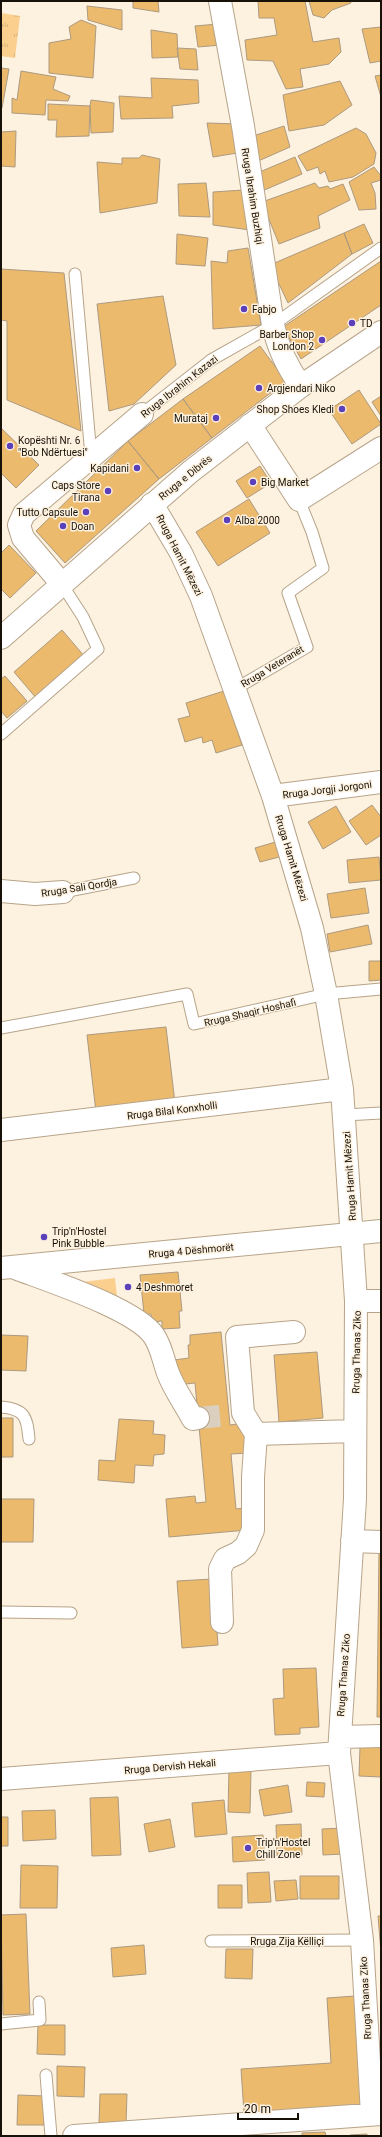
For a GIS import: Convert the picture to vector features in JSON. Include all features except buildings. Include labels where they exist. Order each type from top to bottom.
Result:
[{"type":"street","name":"Rruga Ibrahim Buzhiqi","points":[[220,1],[242,126],[273,325],[277,342],[289,369],[301,386]]},
{"type":"street","name":"Rruga e Dibrës","points":[[1,638],[61,583],[152,504],[250,425],[301,386],[381,332]]},
{"type":"street","name":"Rruga Ibrahim Kazazi","points":[[61,583],[22,538],[19,525],[24,514],[142,414]]},
{"type":"street","name":"Rruga Veteranët","points":[[250,425],[299,500]]},
{"type":"street","points":[[299,500],[381,448]]},
{"type":"street","name":"Rruga Hamit Mëzezi","points":[[152,504],[181,553],[201,596],[273,796],[312,928],[326,994],[342,1089],[353,1235]]},
{"type":"street","name":"Rruga Jorgji Jorgoni","points":[[273,796],[381,782]]},
{"type":"street","name":"Rruga Sali Qordja","points":[[1,891],[35,894],[63,892]]},
{"type":"street","name":"Rruga Bilal Konxholli","points":[[1,1130],[342,1089]]},
{"type":"street","name":"Rruga 4 Dëshmorët","points":[[7,1268],[353,1235],[381,1231]]},
{"type":"street","name":"Rruga Thanas Ziko","points":[[353,1235],[356,1301],[354,1431],[355,1499],[340,1745],[362,1940],[377,2114]]},
{"type":"street","points":[[7,1268],[108,1305],[143,1324],[154,1335],[161,1348],[168,1373],[193,1419],[198,1418]]},
{"type":"street","points":[[356,1301],[381,1301]]},
{"type":"street","points":[[294,1332],[237,1337],[236,1414],[256,1434],[354,1431]]},
{"type":"street","points":[[222,1622],[220,1569],[225,1559],[238,1554],[246,1546],[253,1530],[253,1476],[256,1434]]},
{"type":"street","points":[[352,1541],[381,1542]]},
{"type":"street","name":"Rruga Dervish Hekali","points":[[1,1779],[340,1745],[381,1736]]},
{"type":"street","points":[[74,2136],[169,2132],[377,2114]]},
{"type":"lane","name":"Rruga Ibrahim Kazazi","points":[[142,414],[211,360],[273,325],[381,248]]},
{"type":"lane","points":[[75,274],[91,456]]},
{"type":"lane","name":"Rruga Veteranët","points":[[235,689],[307,647],[288,593],[323,568],[312,532],[299,500]]},
{"type":"lane","points":[[1,734],[98,649],[83,617],[61,583]]},
{"type":"lane","name":"Rruga Sali Qordja","points":[[63,892],[134,878]]},
{"type":"lane","name":"Rruga Shaqir Hoshafi","points":[[1,1028],[187,994],[194,1024],[326,994],[381,990]]},
{"type":"lane","points":[[345,1115],[381,1113]]},
{"type":"lane","points":[[1,1407],[14,1408],[22,1413],[27,1420],[29,1439]]},
{"type":"lane","points":[[1,1612],[71,1613]]},
{"type":"lane","name":"Rruga Zija Këlliçi","points":[[212,1941],[362,1940]]},
{"type":"lane","points":[[1,2024],[40,2020],[39,2002]]},
{"type":"lane","points":[[46,2075],[51,2136]]},
{"type":"green space","points":[[1,13],[20,16],[15,58],[1,56]]},
{"type":"green space","points":[[115,1278],[117,1297],[74,1283]]},
{"type":"tunnel","points":[[198,1418],[229,1415]]},
{"type":"place","name":"Fabjo","points":[[244,309]]},
{"type":"place","name":"TD","points":[[352,323]]},
{"type":"place","name":"Barber Shop London 2","points":[[322,340]]},
{"type":"place","name":"Argjendari Niko","points":[[259,388]]},
{"type":"place","name":"Shop Shoes Kledi","points":[[342,409]]},
{"type":"place","name":"Murataj","points":[[216,418]]},
{"type":"place","name":"Kopështi Nr. 6 \"Bob Ndërtuesi\"","points":[[10,446]]},
{"type":"place","name":"Kapidani","points":[[137,468]]},
{"type":"place","name":"Big Market","points":[[253,482]]},
{"type":"place","name":"Caps Store Tirana","points":[[108,491]]},
{"type":"place","name":"Tutto Capsule","points":[[86,512]]},
{"type":"place","name":"Alba 2000","points":[[227,520]]},
{"type":"place","name":"Doan","points":[[63,526]]},
{"type":"place","name":"Trip'n'Hostel Pink Bubble","points":[[44,1237]]},
{"type":"place","name":"4 Deshmoret","points":[[128,1287]]},
{"type":"place","name":"Trip'n'Hostel Chill Zone","points":[[248,1848]]}]
